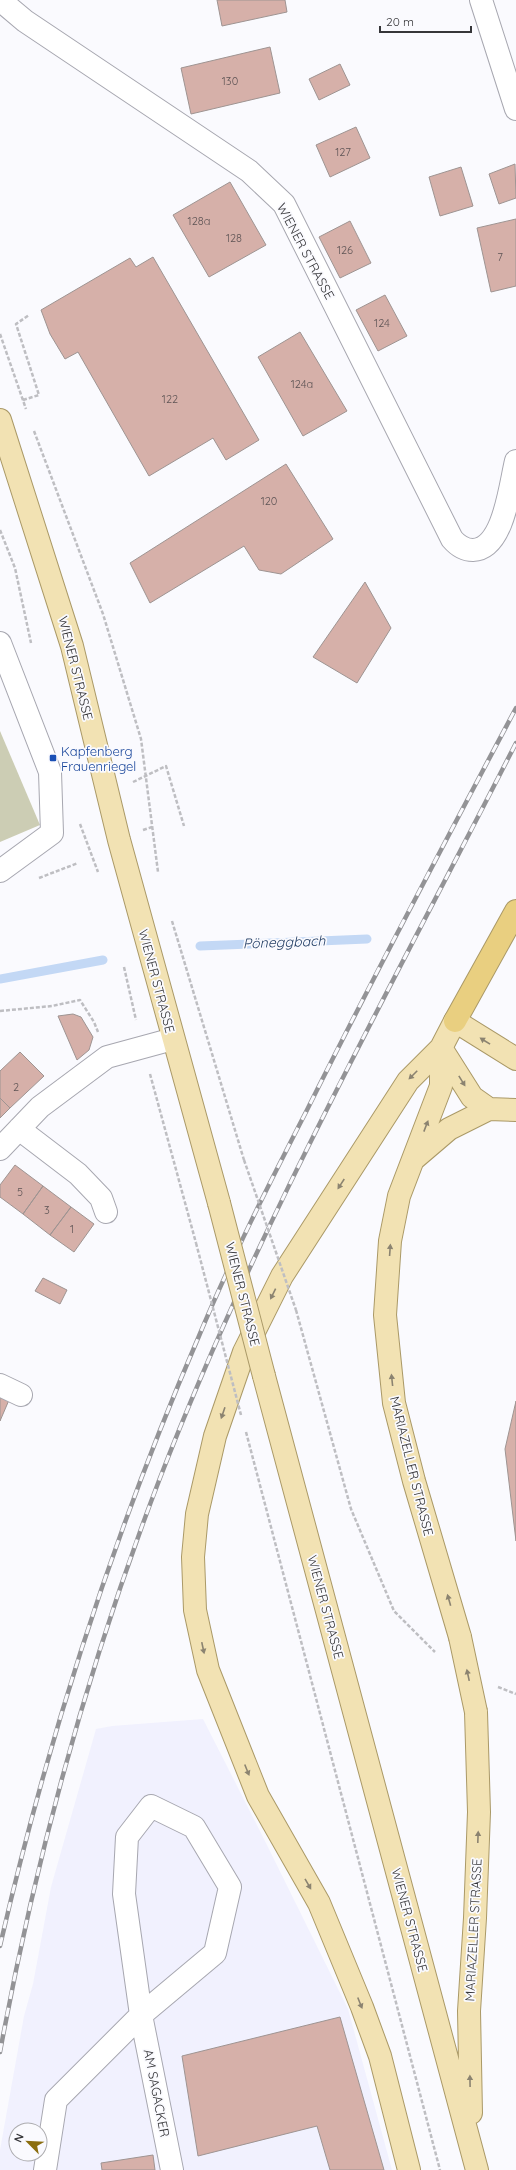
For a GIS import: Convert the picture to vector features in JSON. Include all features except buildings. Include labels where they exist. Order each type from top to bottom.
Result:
[{"type":"highway","name":"MARIAZELLER STRASSE","points":[[455,1021],[516,911]]},
{"type":"main road","name":"WIENER STRASSE","points":[[0,420],[72,646],[108,793],[173,1039],[219,1203],[264,1376],[478,2170]]},
{"type":"main road","name":"MARIAZELLER STRASSE","points":[[455,1021],[441,1048],[442,1086],[399,1196],[390,1241],[385,1315],[394,1403],[414,1482],[460,1638],[476,1712],[479,1812],[475,1918],[468,2011],[472,2148]]},
{"type":"main road","points":[[455,1021],[516,1060]]},
{"type":"main road","points":[[409,2170],[380,2056],[362,2007],[319,1902],[258,1796],[208,1670],[195,1610],[193,1557],[196,1514],[215,1436],[244,1352],[282,1276],[408,1081],[441,1048],[472,1097],[489,1109]]},
{"type":"main road","points":[[412,1161],[449,1128],[489,1109],[516,1110]]},
{"type":"street","name":"WIENER STRASSE","points":[[0,0],[25,21],[249,171],[284,204],[452,539],[458,545],[468,550],[480,550],[492,539],[501,524],[516,461]]},
{"type":"street","points":[[481,0],[516,109]]},
{"type":"street","points":[[0,643],[50,772],[52,833],[0,871]]},
{"type":"street","points":[[0,1149],[40,1107],[107,1057],[173,1039]]},
{"type":"street","points":[[19,1129],[78,1174],[101,1198],[106,1212]]},
{"type":"street","points":[[0,1385],[21,1395]]},
{"type":"street","name":"AM SAGACKER","points":[[141,2015],[215,1953],[230,1887],[194,1827],[151,1806],[127,1837],[124,1894],[141,2015],[172,2170]]},
{"type":"street","points":[[45,2170],[56,2100],[141,2015]]},
{"type":"path","points":[[23,400],[39,395],[16,324],[29,315]]},
{"type":"path","points":[[0,334],[28,415]]},
{"type":"path","points":[[33,429],[103,614],[141,739],[158,878]]},
{"type":"path","points":[[108,793],[166,766],[184,826]]},
{"type":"path","points":[[34,880],[78,863]]},
{"type":"path","points":[[170,916],[244,1160],[296,1310],[351,1509],[394,1611],[440,1658]]},
{"type":"path","points":[[0,1010],[52,1006],[80,1000],[94,1022],[107,1057]]},
{"type":"path","points":[[196,1243],[243,1422]]},
{"type":"path","points":[[245,1430],[440,2170]]},
{"type":"shaded area","points":[[203,1719],[348,2009],[392,2170],[0,2170],[0,2150],[24,2016],[33,1984],[51,1887],[96,1729],[112,1726]]},
{"type":"green space","points":[[0,731],[40,825],[0,842]]},
{"type":"waterway","name":"Pöneggbach","points":[[200,946],[367,939]]},
{"type":"waterway","name":"Pöneggbach","points":[[0,979],[103,960]]},
{"type":"railway","points":[[0,1946],[39,1790],[86,1636],[111,1560],[168,1410],[211,1307],[237,1250],[332,1059],[436,858],[516,708]]},
{"type":"railway","points":[[0,2052],[30,1906],[67,1761],[110,1618],[160,1478],[198,1383],[283,1198],[328,1106],[516,743]]},
{"type":"place","name":"Kapfenberg Frauenriegel","points":[[53,758]]}]
